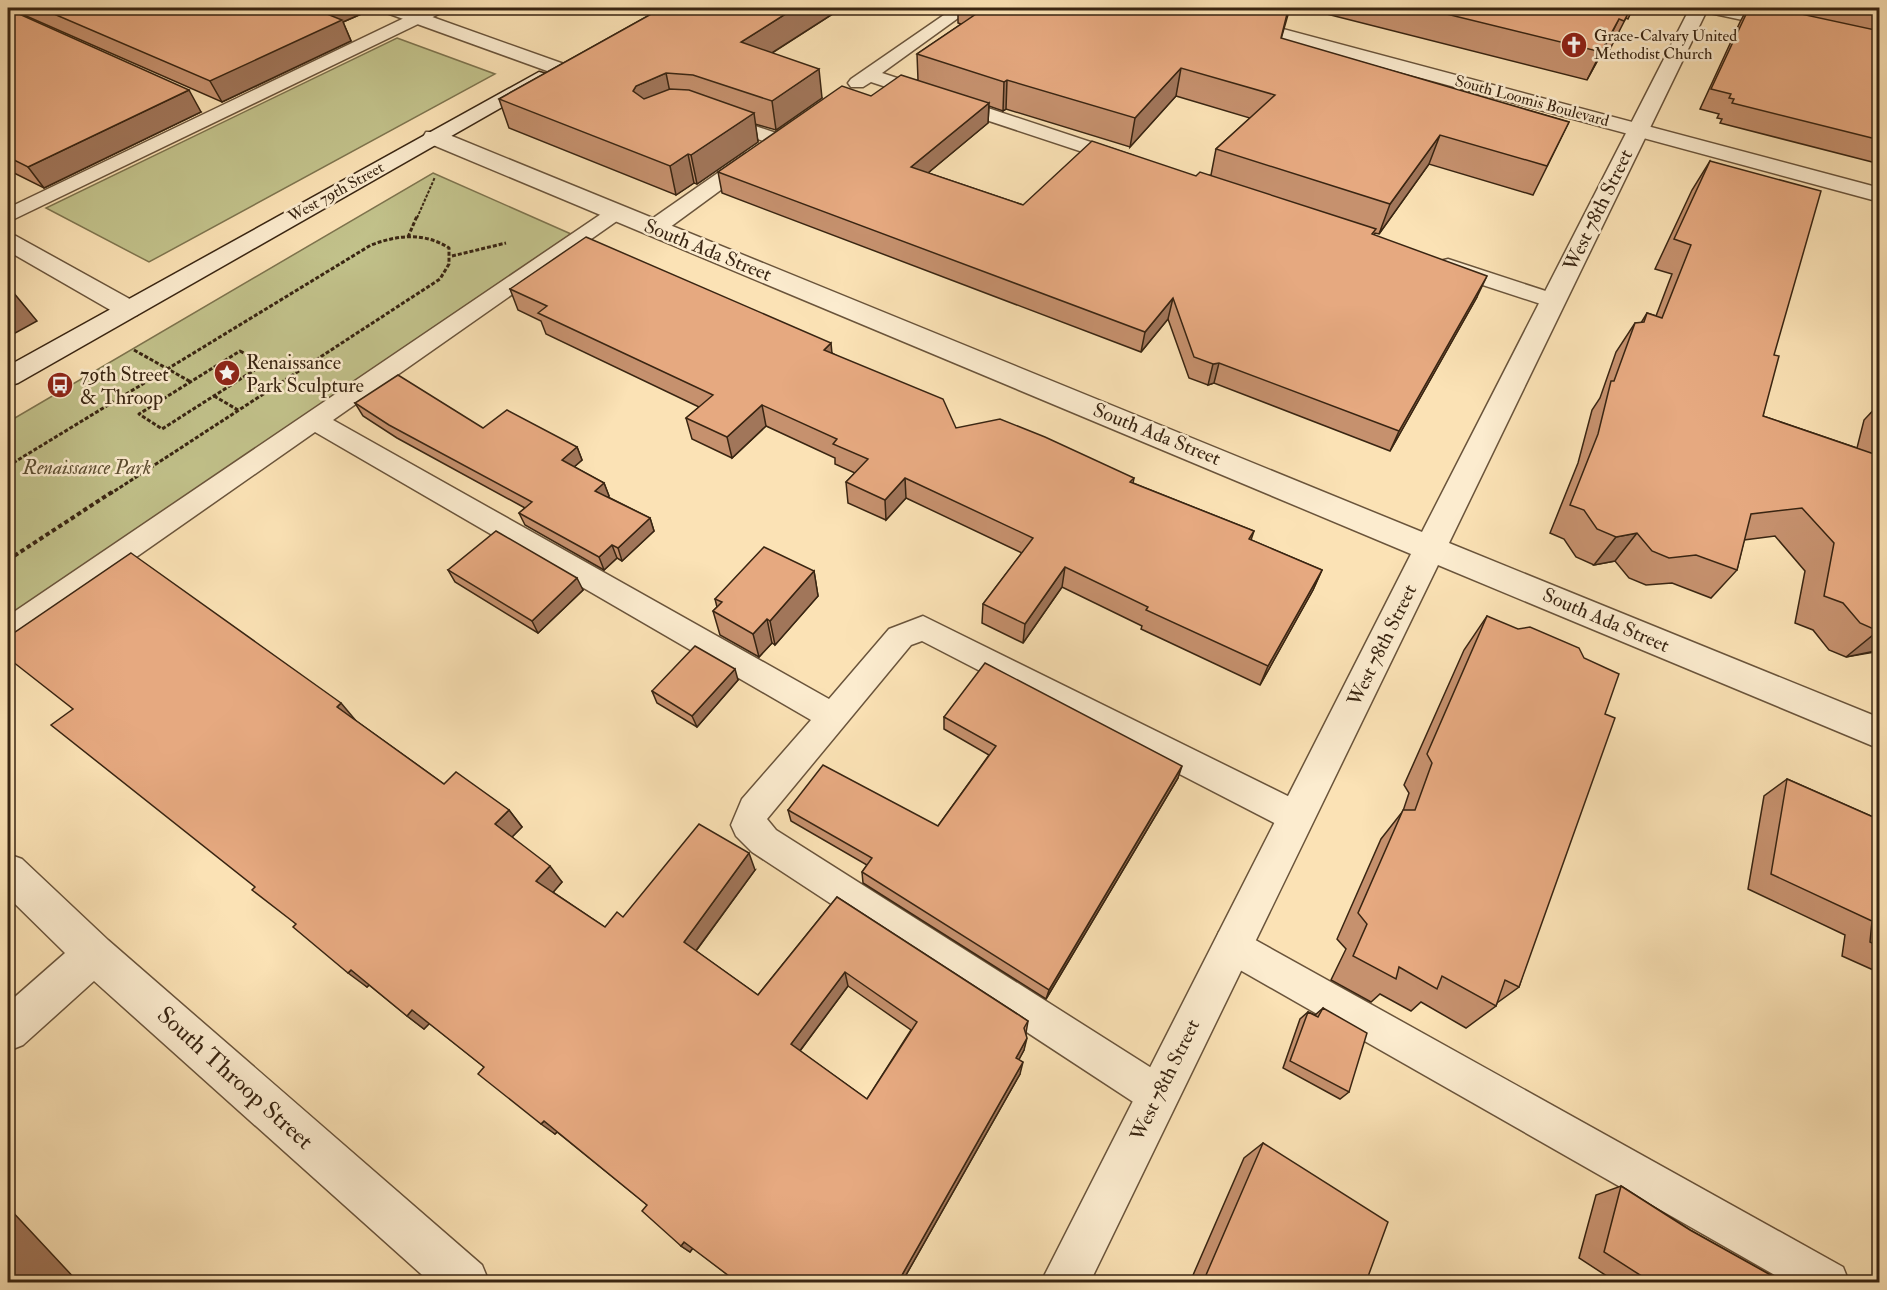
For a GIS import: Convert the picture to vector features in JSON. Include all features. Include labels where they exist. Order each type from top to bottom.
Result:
[{"type":"street","points":[[391,8],[417,17]]},
{"type":"street","name":"South Loomis Boulevard","points":[[1185,8],[1880,195]]},
{"type":"street","name":"West 78th Street","points":[[1065,1282],[1699,8]]},
{"type":"street","name":"West 79th Street","points":[[8,377],[566,62],[417,17]]},
{"type":"street","name":"South Ada Street","points":[[434,137],[1880,734]]},
{"type":"street","points":[[8,241],[129,309]]},
{"type":"street","name":"South Throop Street","points":[[8,872],[94,954],[465,1282]]},
{"type":"street","points":[[8,1030],[94,954]]},
{"type":"lane","points":[[8,216],[437,8]]},
{"type":"lane","points":[[842,95],[964,8]]},
{"type":"lane","points":[[1712,8],[1803,29]]},
{"type":"lane","points":[[869,75],[1150,168]]},
{"type":"lane","points":[[201,102],[223,112]]},
{"type":"lane","points":[[698,112],[778,140]]},
{"type":"lane","points":[[654,228],[796,127]]},
{"type":"lane","points":[[8,631],[617,212]]},
{"type":"lane","points":[[1431,260],[1553,301]]},
{"type":"lane","points":[[314,420],[831,716]]},
{"type":"lane","points":[[1158,1095],[764,841],[748,825],[754,810],[900,637],[923,627],[1296,817]]},
{"type":"lane","points":[[1232,945],[1828,1282]]},
{"type":"path","points":[[408,237],[439,167]]},
{"type":"path","points":[[8,466],[361,250],[382,241],[408,237],[432,239],[448,249],[452,256],[440,279],[8,560]]},
{"type":"path","points":[[127,346],[191,382]]},
{"type":"path","points":[[240,351],[264,364],[214,396],[162,429],[139,414],[240,351]]},
{"type":"path","points":[[214,396],[238,410]]},
{"type":"green space","points":[[397,38],[495,74],[149,262],[46,208]]},
{"type":"green space","name":"Renaissance Park","points":[[433,173],[571,234],[8,617],[8,422]]},
{"type":"building","points":[[40,8],[322,8],[317,10],[342,20],[210,81]]},
{"type":"building","points":[[662,8],[795,8],[741,42],[819,69],[772,101],[693,75],[666,73],[636,86],[633,91],[644,99],[670,89],[689,90],[754,113],[691,155],[688,154],[670,166],[499,99]]},
{"type":"building","points":[[985,8],[1262,8],[1287,14],[1281,38],[1569,122],[1547,166],[1440,135],[1390,204],[1216,149],[1275,95],[1181,68],[1135,118],[1007,80],[1004,82],[917,54]]},
{"type":"building","points":[[1422,8],[1631,8],[1624,21],[1619,19],[1601,52]]},
{"type":"building","points":[[1749,8],[1773,8],[1880,31],[1880,140],[1732,103],[1734,99],[1729,98],[1731,94],[1711,89]]},
{"type":"building","points":[[1838,8],[1880,8],[1880,16]]},
{"type":"building","points":[[8,9],[189,90],[28,167],[8,157]]},
{"type":"building","points":[[901,75],[989,103],[911,167],[1023,205],[1092,141],[1196,176],[1200,172],[1376,229],[1372,234],[1487,276],[1399,431],[1219,363],[1213,364],[1194,357],[1173,298],[1145,332],[718,172],[842,86],[871,96]]},
{"type":"building","points":[[1710,161],[1821,191],[1774,355],[1779,356],[1763,416],[1877,455],[1880,444],[1880,630],[1878,631],[1860,623],[1843,603],[1824,596],[1834,543],[1802,508],[1751,514],[1737,570],[1696,555],[1669,558],[1652,551],[1637,533],[1616,537],[1597,529],[1584,510],[1570,505],[1598,434],[1611,381],[1614,381],[1635,323],[1644,322],[1647,313],[1662,318],[1691,245],[1674,239]]},
{"type":"building","points":[[586,237],[831,343],[824,350],[943,399],[956,428],[1000,419],[1134,478],[1130,482],[1254,531],[1249,539],[1322,570],[1268,666],[1146,610],[1148,607],[1065,567],[1025,624],[983,604],[1033,538],[905,478],[885,500],[846,482],[868,459],[833,444],[837,439],[762,405],[727,437],[686,418],[713,395],[538,313],[547,306],[510,289]]},
{"type":"building","points":[[398,375],[483,428],[507,410],[577,447],[562,460],[604,483],[595,491],[650,518],[618,548],[612,545],[599,557],[519,513],[532,502],[389,425],[355,403]]},
{"type":"building","points":[[496,531],[577,578],[532,621],[448,570]]},
{"type":"building","points":[[764,547],[814,571],[770,621],[767,619],[753,634],[713,611],[722,602],[715,599]]},
{"type":"building","points":[[131,553],[341,703],[337,707],[444,784],[456,772],[509,810],[495,824],[550,866],[536,881],[605,927],[617,912],[623,917],[699,824],[749,853],[684,942],[758,995],[837,897],[1028,1021],[1024,1028],[1027,1038],[1016,1058],[1023,1062],[898,1282],[737,1282],[684,1242],[681,1246],[642,1211],[647,1205],[544,1121],[541,1124],[478,1074],[484,1067],[412,1010],[407,1016],[351,970],[348,973],[293,927],[296,924],[252,890],[255,887],[51,725],[73,709],[8,658],[8,637]],"holes":[[[845,972],[917,1022],[867,1099],[791,1044]]]},
{"type":"building","points":[[1487,616],[1518,629],[1530,627],[1579,648],[1584,658],[1619,674],[1605,714],[1615,718],[1519,987],[1505,980],[1496,1006],[1442,976],[1437,989],[1399,967],[1396,979],[1353,956],[1367,924],[1358,913],[1403,810],[1415,810],[1432,763],[1427,754]]},
{"type":"building","points":[[695,646],[735,669],[692,716],[652,691]]},
{"type":"building","points":[[985,663],[1182,766],[1049,990],[862,872],[872,858],[788,810],[823,765],[938,826],[996,746],[944,717]]},
{"type":"building","points":[[1787,779],[1880,820],[1880,947],[1870,942],[1872,921],[1771,874]]},
{"type":"building","points":[[1323,1008],[1367,1033],[1349,1092],[1290,1061],[1308,1012],[1318,1017]]},
{"type":"building","points":[[1263,1143],[1388,1222],[1366,1282],[1354,1279],[1352,1282],[1203,1282]]},
{"type":"building","points":[[1621,1186],[1690,1230],[1783,1282],[1651,1282],[1604,1252]]},
{"type":"building","points":[[8,1269],[20,1282],[8,1282]]},
{"type":"place","name":"Grace-Calvary United Methodist Church","points":[[1574,45]]},
{"type":"place","name":"Renaissance Park Sculpture","points":[[227,373]]},
{"type":"place","name":"79th Street & Throop","points":[[60,385]]}]
